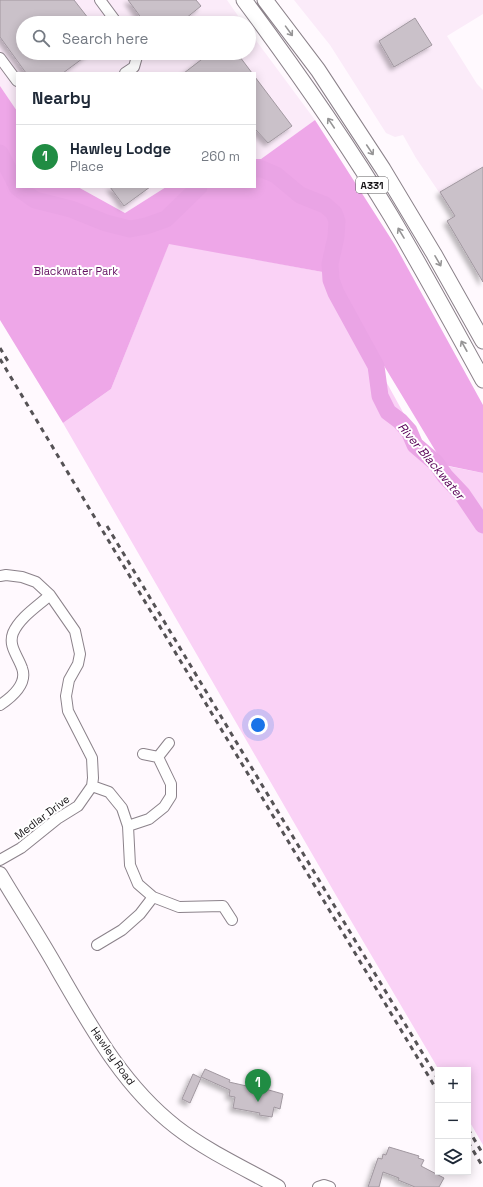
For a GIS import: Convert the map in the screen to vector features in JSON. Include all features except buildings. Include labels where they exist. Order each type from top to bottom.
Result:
[{"type":"main road","name":"A331","points":[[244,0],[256,16]]},
{"type":"main road","name":"A331","points":[[265,0],[318,70],[383,169],[434,254],[483,341]]},
{"type":"main road","name":"A331","points":[[256,16],[304,82],[358,163],[423,270],[483,380]]},
{"type":"main road","name":"Hawley Road","points":[[0,874],[91,1026],[123,1074],[142,1096],[160,1114],[193,1139],[240,1167],[278,1187]]},
{"type":"street","points":[[100,0],[112,16]]},
{"type":"street","points":[[0,58],[16,80]]},
{"type":"street","points":[[126,72],[134,67],[136,60]]},
{"type":"street","points":[[0,576],[6,575],[36,582],[50,595],[75,631],[80,654],[78,664],[69,680],[66,696],[68,711],[92,758],[92,786],[109,792],[122,808],[128,826],[130,865],[138,884],[153,897],[179,907],[223,906],[232,920]]},
{"type":"street","points":[[0,705],[10,699],[22,684],[23,669],[12,645],[13,634],[19,622],[50,595]]},
{"type":"street","points":[[158,757],[169,743]]},
{"type":"street","points":[[143,754],[158,757]]},
{"type":"street","points":[[128,826],[149,819],[164,807],[171,796],[171,784],[158,757]]},
{"type":"street","name":"Medlar Drive","points":[[0,860],[21,848],[57,819],[78,806],[92,786]]},
{"type":"street","points":[[97,945],[122,930],[140,914],[153,897]]},
{"type":"street","points":[[318,1187],[324,1185],[330,1187]]},
{"type":"shaded area","points":[[0,0],[227,0],[238,16],[16,16],[16,60],[256,60],[256,40],[315,120],[261,159],[256,159],[256,72],[16,72],[16,110],[0,86]]},
{"type":"shaded area","points":[[294,0],[483,0],[483,14],[447,36],[477,84],[483,90],[483,282],[447,221],[455,216],[416,158],[403,135],[395,137],[386,133],[330,45]]},
{"type":"shaded area","points":[[80,188],[164,188],[125,213]]},
{"type":"shaded area","points":[[169,243],[328,273],[335,289],[431,463],[483,473],[483,1145],[471,1124],[471,1067],[437,1067],[337,897],[63,423],[111,389]]},
{"type":"green space","name":"Blackwater Park","points":[[0,86],[16,110],[16,188],[80,188],[125,213],[164,188],[256,188],[256,159],[261,159],[315,120],[395,245],[483,405],[483,473],[444,465],[328,273],[169,244],[111,389],[63,423],[0,320]]},
{"type":"waterway","name":"River Blackwater","points":[[0,153],[16,184]]},
{"type":"waterway","name":"River Blackwater","points":[[256,169],[262,169],[276,175],[300,195],[325,205],[334,213],[337,221],[336,237],[330,264],[331,280],[336,293],[376,366],[380,396],[388,412],[400,421],[409,431],[415,445],[436,463],[445,476],[462,494],[483,525]]},
{"type":"waterway","name":"River Blackwater","points":[[18,188],[35,200],[71,209],[106,223],[130,229],[146,226],[166,219],[198,188]]},
{"type":"railway","points":[[0,348],[9,363]]},
{"type":"railway","points":[[0,359],[435,1087]]},
{"type":"railway","points":[[107,526],[435,1074]]},
{"type":"railway","points":[[471,1134],[483,1154]]},
{"type":"railway","points":[[471,1147],[483,1167]]},
{"type":"place","name":"Hawley Lodge","points":[[258,1102]]}]
